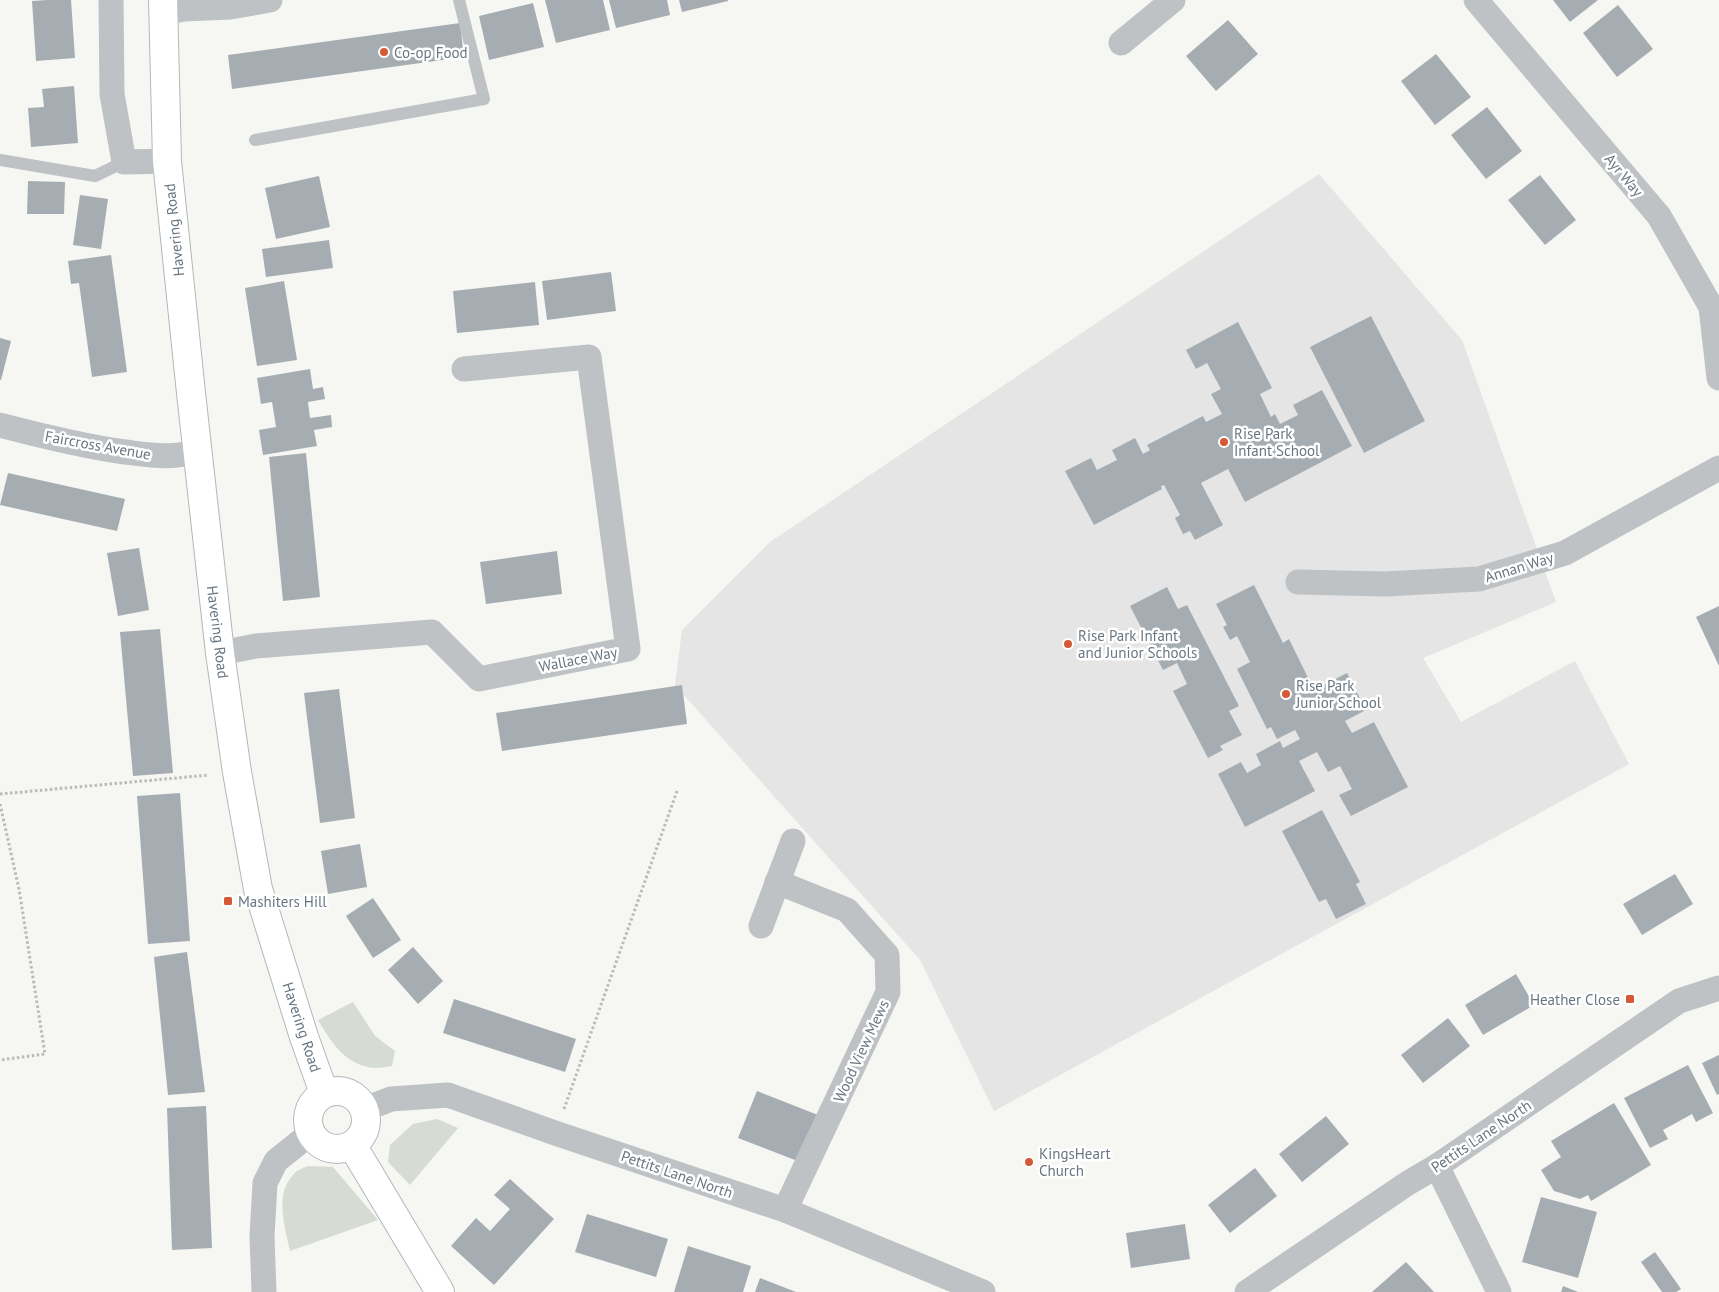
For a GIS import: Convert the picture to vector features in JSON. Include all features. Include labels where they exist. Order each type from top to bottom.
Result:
[{"type":"main road","name":"Havering Road","points":[[163,7],[167,160],[220,653],[258,889],[304,1037],[324,1093]]},
{"type":"main road","points":[[335,1090],[349,1093],[358,1098],[365,1109],[367,1123],[364,1133],[352,1145],[343,1149],[335,1150],[325,1147],[316,1141],[310,1133],[309,1110],[312,1104],[324,1093],[335,1090]]},
{"type":"main road","points":[[352,1145],[440,1292]]},
{"type":"street","points":[[111,0],[112,94],[124,162],[167,160]]},
{"type":"street","points":[[163,7],[230,7],[270,0]]},
{"type":"street","points":[[1121,43],[1173,0]]},
{"type":"street","name":"Ayr Way","points":[[1476,0],[1659,216],[1715,306],[1719,378]]},
{"type":"street","name":"Wallace Way","points":[[220,653],[256,646],[432,632],[480,679],[628,649],[589,357],[464,369]]},
{"type":"street","name":"Faircross Avenue","points":[[0,425],[86,446],[159,456],[183,456],[197,451]]},
{"type":"street","name":"Annan Way","points":[[1298,582],[1385,584],[1479,579],[1565,553],[1719,468]]},
{"type":"street","points":[[761,926],[793,840]]},
{"type":"street","name":"Wood View Mews","points":[[778,882],[848,910],[886,955],[888,992],[785,1210]]},
{"type":"street","name":"Pettits Lane North","points":[[1246,1292],[1408,1183],[1437,1166],[1679,1001],[1719,988]]},
{"type":"street","name":"Pettits Lane North","points":[[365,1109],[391,1099],[448,1094],[555,1133],[785,1210],[982,1292]]},
{"type":"street","points":[[264,1292],[262,1236],[265,1183],[276,1161],[310,1133]]},
{"type":"street","points":[[1437,1166],[1499,1292]]},
{"type":"lane","points":[[255,140],[484,99],[459,0]]},
{"type":"lane","points":[[0,160],[95,176],[124,162]]},
{"type":"path","points":[[0,794],[238,772]]},
{"type":"path","points":[[555,1133],[677,791]]},
{"type":"path","points":[[0,804],[19,889],[45,1054],[0,1060]]},
{"type":"shaded area","name":"Rise Park Infant and Junior Schools","points":[[1319,174],[1462,340],[1556,602],[1423,658],[1461,722],[1575,661],[1629,764],[994,1111],[920,960],[675,685],[682,630],[770,542]]},
{"type":"shaded area","points":[[353,1002],[375,1036],[395,1051],[392,1066],[371,1068],[351,1060],[338,1049],[318,1020]]},
{"type":"shaded area","points":[[437,1119],[458,1128],[410,1185],[388,1162],[390,1145],[413,1124]]},
{"type":"shaded area","points":[[308,1166],[333,1167],[378,1220],[290,1251],[283,1211],[284,1191],[295,1173]]},
{"type":"building","points":[[71,0],[75,58],[36,61],[32,1]]},
{"type":"building","points":[[545,0],[603,0],[610,30],[556,43]]},
{"type":"building","points":[[609,0],[667,0],[670,15],[616,28]]},
{"type":"building","points":[[679,0],[728,0],[728,1],[682,12]]},
{"type":"building","points":[[1553,0],[1598,0],[1570,22]]},
{"type":"building","points":[[533,3],[544,47],[489,60],[479,16]]},
{"type":"building","points":[[1618,5],[1653,49],[1617,77],[1583,33]]},
{"type":"building","points":[[1228,20],[1258,54],[1216,91],[1186,56]]},
{"type":"building","points":[[460,23],[464,57],[232,89],[228,55]]},
{"type":"building","points":[[1436,54],[1471,97],[1435,125],[1401,81]]},
{"type":"building","points":[[74,86],[78,143],[31,147],[28,108],[44,107],[42,89]]},
{"type":"building","points":[[1487,107],[1522,151],[1486,179],[1451,135]]},
{"type":"building","points":[[1540,175],[1576,220],[1545,245],[1508,200]]},
{"type":"building","points":[[319,176],[330,227],[276,239],[265,188]]},
{"type":"building","points":[[28,181],[65,182],[64,214],[27,214]]},
{"type":"building","points":[[80,195],[108,199],[101,249],[73,245]]},
{"type":"building","points":[[329,240],[333,268],[266,277],[262,249]]},
{"type":"building","points":[[111,255],[127,372],[92,377],[79,283],[71,284],[68,261]]},
{"type":"building","points":[[611,272],[616,311],[547,320],[542,281]]},
{"type":"building","points":[[284,281],[297,360],[257,366],[245,288]]},
{"type":"building","points":[[535,282],[539,325],[457,333],[453,291]]},
{"type":"building","points":[[1371,316],[1425,421],[1364,453],[1310,347]]},
{"type":"building","points":[[1238,322],[1272,388],[1260,394],[1271,417],[1275,414],[1280,424],[1298,415],[1293,405],[1322,390],[1352,446],[1245,502],[1228,469],[1201,483],[1223,525],[1195,540],[1190,531],[1183,534],[1175,518],[1180,515],[1164,485],[1161,486],[1162,489],[1094,525],[1065,471],[1091,458],[1097,470],[1117,460],[1112,450],[1135,438],[1143,454],[1150,450],[1147,445],[1203,416],[1206,422],[1222,414],[1211,394],[1221,389],[1207,363],[1196,369],[1186,350]]},
{"type":"building","points":[[0,338],[11,341],[1,380],[0,380]]},
{"type":"building","points":[[310,369],[313,389],[323,387],[325,399],[308,402],[310,418],[331,415],[332,427],[314,430],[317,446],[263,455],[259,430],[276,427],[272,402],[261,404],[257,378]]},
{"type":"building","points":[[306,453],[320,597],[283,601],[269,457]]},
{"type":"building","points":[[8,473],[125,499],[117,531],[0,505]]},
{"type":"building","points":[[139,548],[149,610],[118,616],[107,553]]},
{"type":"building","points":[[557,551],[562,594],[486,604],[480,562]]},
{"type":"building","points":[[1254,585],[1283,643],[1289,639],[1314,690],[1347,673],[1366,710],[1345,721],[1352,733],[1374,722],[1408,787],[1351,816],[1339,795],[1352,789],[1340,766],[1328,772],[1317,752],[1299,761],[1315,791],[1245,827],[1218,774],[1241,762],[1247,773],[1261,765],[1256,754],[1280,741],[1283,748],[1300,739],[1295,730],[1277,739],[1271,727],[1267,729],[1237,669],[1250,662],[1237,636],[1230,640],[1223,627],[1227,625],[1216,604]]},
{"type":"building","points":[[1167,587],[1178,609],[1187,605],[1239,706],[1229,711],[1242,735],[1220,746],[1223,750],[1208,758],[1173,691],[1187,684],[1177,663],[1163,670],[1130,606]]},
{"type":"building","points":[[1719,606],[1719,666],[1696,617]]},
{"type":"building","points":[[160,629],[173,773],[133,776],[120,632]]},
{"type":"building","points":[[682,685],[687,724],[502,751],[496,713]]},
{"type":"building","points":[[339,689],[355,818],[320,823],[304,693]]},
{"type":"building","points":[[180,793],[190,941],[148,944],[137,796]]},
{"type":"building","points":[[1322,810],[1360,882],[1356,884],[1366,904],[1336,919],[1326,899],[1319,902],[1282,831]]},
{"type":"building","points":[[360,844],[367,887],[328,894],[321,851]]},
{"type":"building","points":[[1675,874],[1693,904],[1642,935],[1623,904]]},
{"type":"building","points":[[373,898],[401,940],[373,958],[346,916]]},
{"type":"building","points":[[413,947],[443,981],[418,1004],[388,970]]},
{"type":"building","points":[[187,952],[205,1092],[168,1095],[154,957]]},
{"type":"building","points":[[1516,974],[1534,1005],[1483,1035],[1465,1005]]},
{"type":"building","points":[[454,999],[576,1039],[565,1072],[443,1033]]},
{"type":"building","points":[[1448,1018],[1470,1046],[1423,1083],[1401,1055]]},
{"type":"building","points":[[1719,1055],[1719,1094],[1717,1095],[1702,1063]]},
{"type":"building","points":[[1688,1065],[1713,1113],[1696,1122],[1692,1114],[1663,1130],[1668,1139],[1650,1148],[1624,1098]]},
{"type":"building","points":[[757,1091],[818,1115],[800,1162],[738,1138]]},
{"type":"building","points":[[1614,1103],[1651,1165],[1591,1201],[1588,1195],[1580,1199],[1554,1191],[1541,1170],[1561,1157],[1551,1141]]},
{"type":"building","points":[[206,1106],[212,1248],[172,1250],[167,1108]]},
{"type":"building","points":[[1326,1116],[1349,1144],[1302,1182],[1279,1154]]},
{"type":"building","points":[[1255,1168],[1277,1196],[1230,1233],[1208,1205]]},
{"type":"building","points":[[510,1179],[554,1219],[494,1285],[451,1246],[476,1218],[490,1231],[510,1209],[494,1195]]},
{"type":"building","points":[[1541,1197],[1597,1212],[1578,1278],[1522,1262]]},
{"type":"building","points":[[587,1214],[668,1239],[656,1277],[575,1252]]},
{"type":"building","points":[[1185,1224],[1190,1259],[1131,1268],[1126,1233]]},
{"type":"building","points":[[688,1246],[751,1266],[743,1292],[674,1292]]},
{"type":"building","points":[[1655,1252],[1681,1289],[1676,1292],[1662,1292],[1641,1262]]},
{"type":"building","points":[[1406,1262],[1434,1292],[1372,1292]]},
{"type":"building","points":[[760,1278],[796,1292],[755,1292]]},
{"type":"building","points":[[1563,1286],[1578,1292],[1561,1292]]},
{"type":"place","name":"Co-op Food","points":[[384,52]]},
{"type":"place","name":"Rise Park Infant School","points":[[1224,442]]},
{"type":"place","name":"Rise Park Infant and Junior Schools","points":[[1068,644]]},
{"type":"place","name":"Rise Park Junior School","points":[[1286,694]]},
{"type":"place","name":"Mashiters Hill","points":[[228,901]]},
{"type":"place","name":"Heather Close","points":[[1630,999]]},
{"type":"place","name":"KingsHeart Church","points":[[1029,1162]]}]
